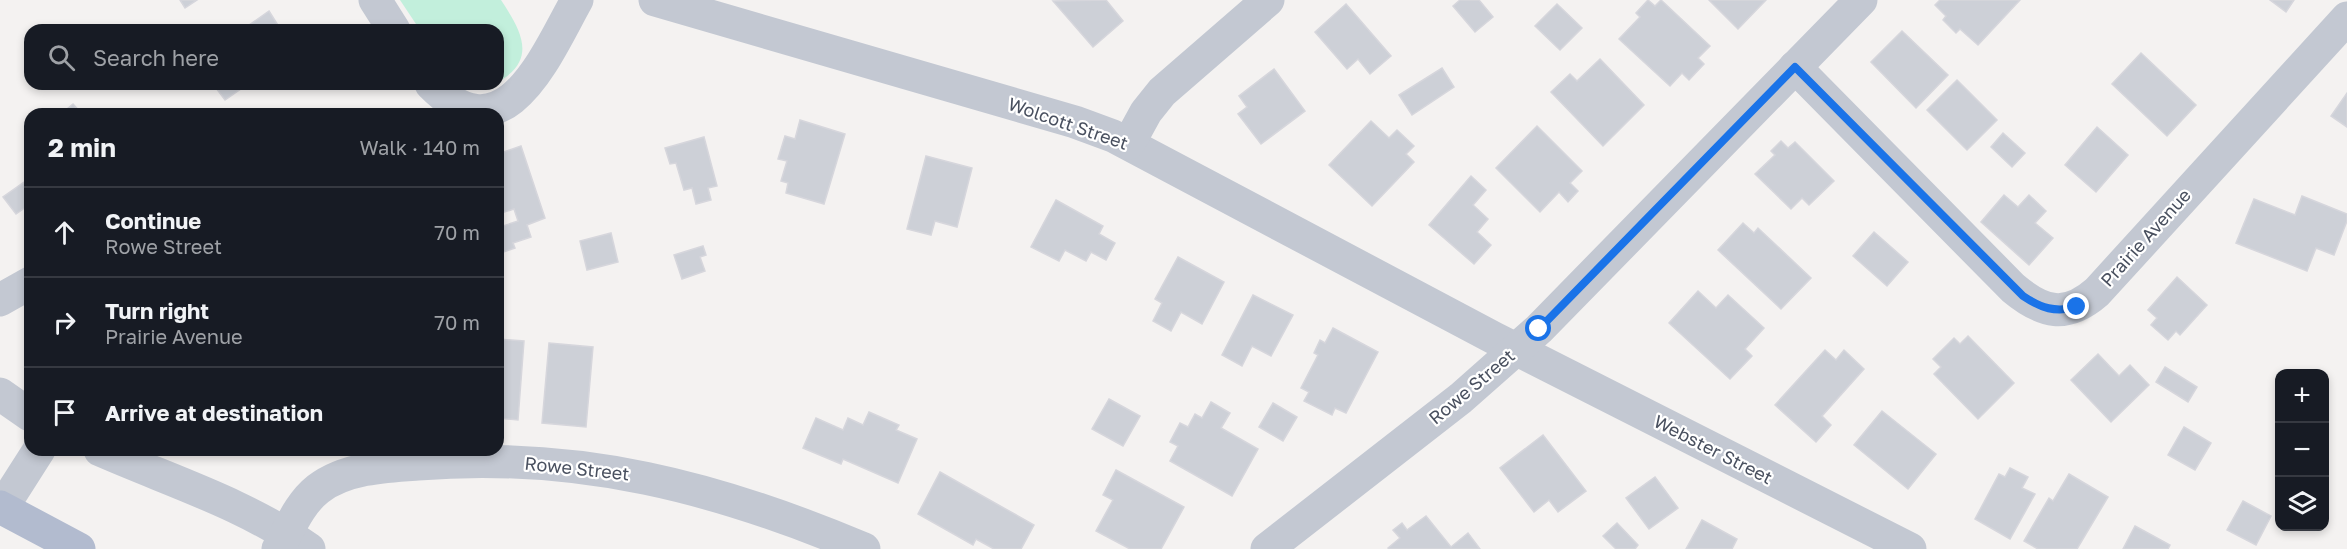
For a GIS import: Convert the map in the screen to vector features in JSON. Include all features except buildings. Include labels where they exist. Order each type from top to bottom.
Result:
[{"type":"main road","points":[[1,508],[79,549]]},
{"type":"street","points":[[375,0],[390,24]]},
{"type":"street","points":[[492,108],[516,98],[534,76],[577,0]]},
{"type":"street","name":"Wolcott Street","points":[[655,0],[1075,122],[1129,143],[1517,350]]},
{"type":"street","points":[[1129,143],[1146,112],[1162,92],[1268,0]]},
{"type":"street","name":"Rowe Street","points":[[1267,549],[1448,409],[1517,350],[1554,315],[1861,0]]},
{"type":"street","name":"Prairie Avenue","points":[[1795,67],[2013,288],[2044,308],[2065,310],[2077,307],[2097,292],[2347,18]]},
{"type":"street","points":[[438,90],[446,97],[469,108]]},
{"type":"street","points":[[0,300],[24,287]]},
{"type":"street","name":"Webster Street","points":[[1517,350],[1910,549]]},
{"type":"street","points":[[0,394],[24,411]]},
{"type":"street","points":[[1,508],[35,456]]},
{"type":"street","points":[[115,456],[223,500],[291,544]]},
{"type":"street","name":"Rowe Street","points":[[291,544],[306,501],[331,481],[353,473],[394,466],[510,461],[612,470],[680,485],[739,502],[864,549]]},
{"type":"green space","points":[[400,0],[501,0],[519,33],[522,54],[518,64],[504,78],[504,24],[416,24]]},
{"type":"route","points":[[1539,329],[1795,67],[2013,288],[2044,308],[2065,310],[2077,307]]}]
